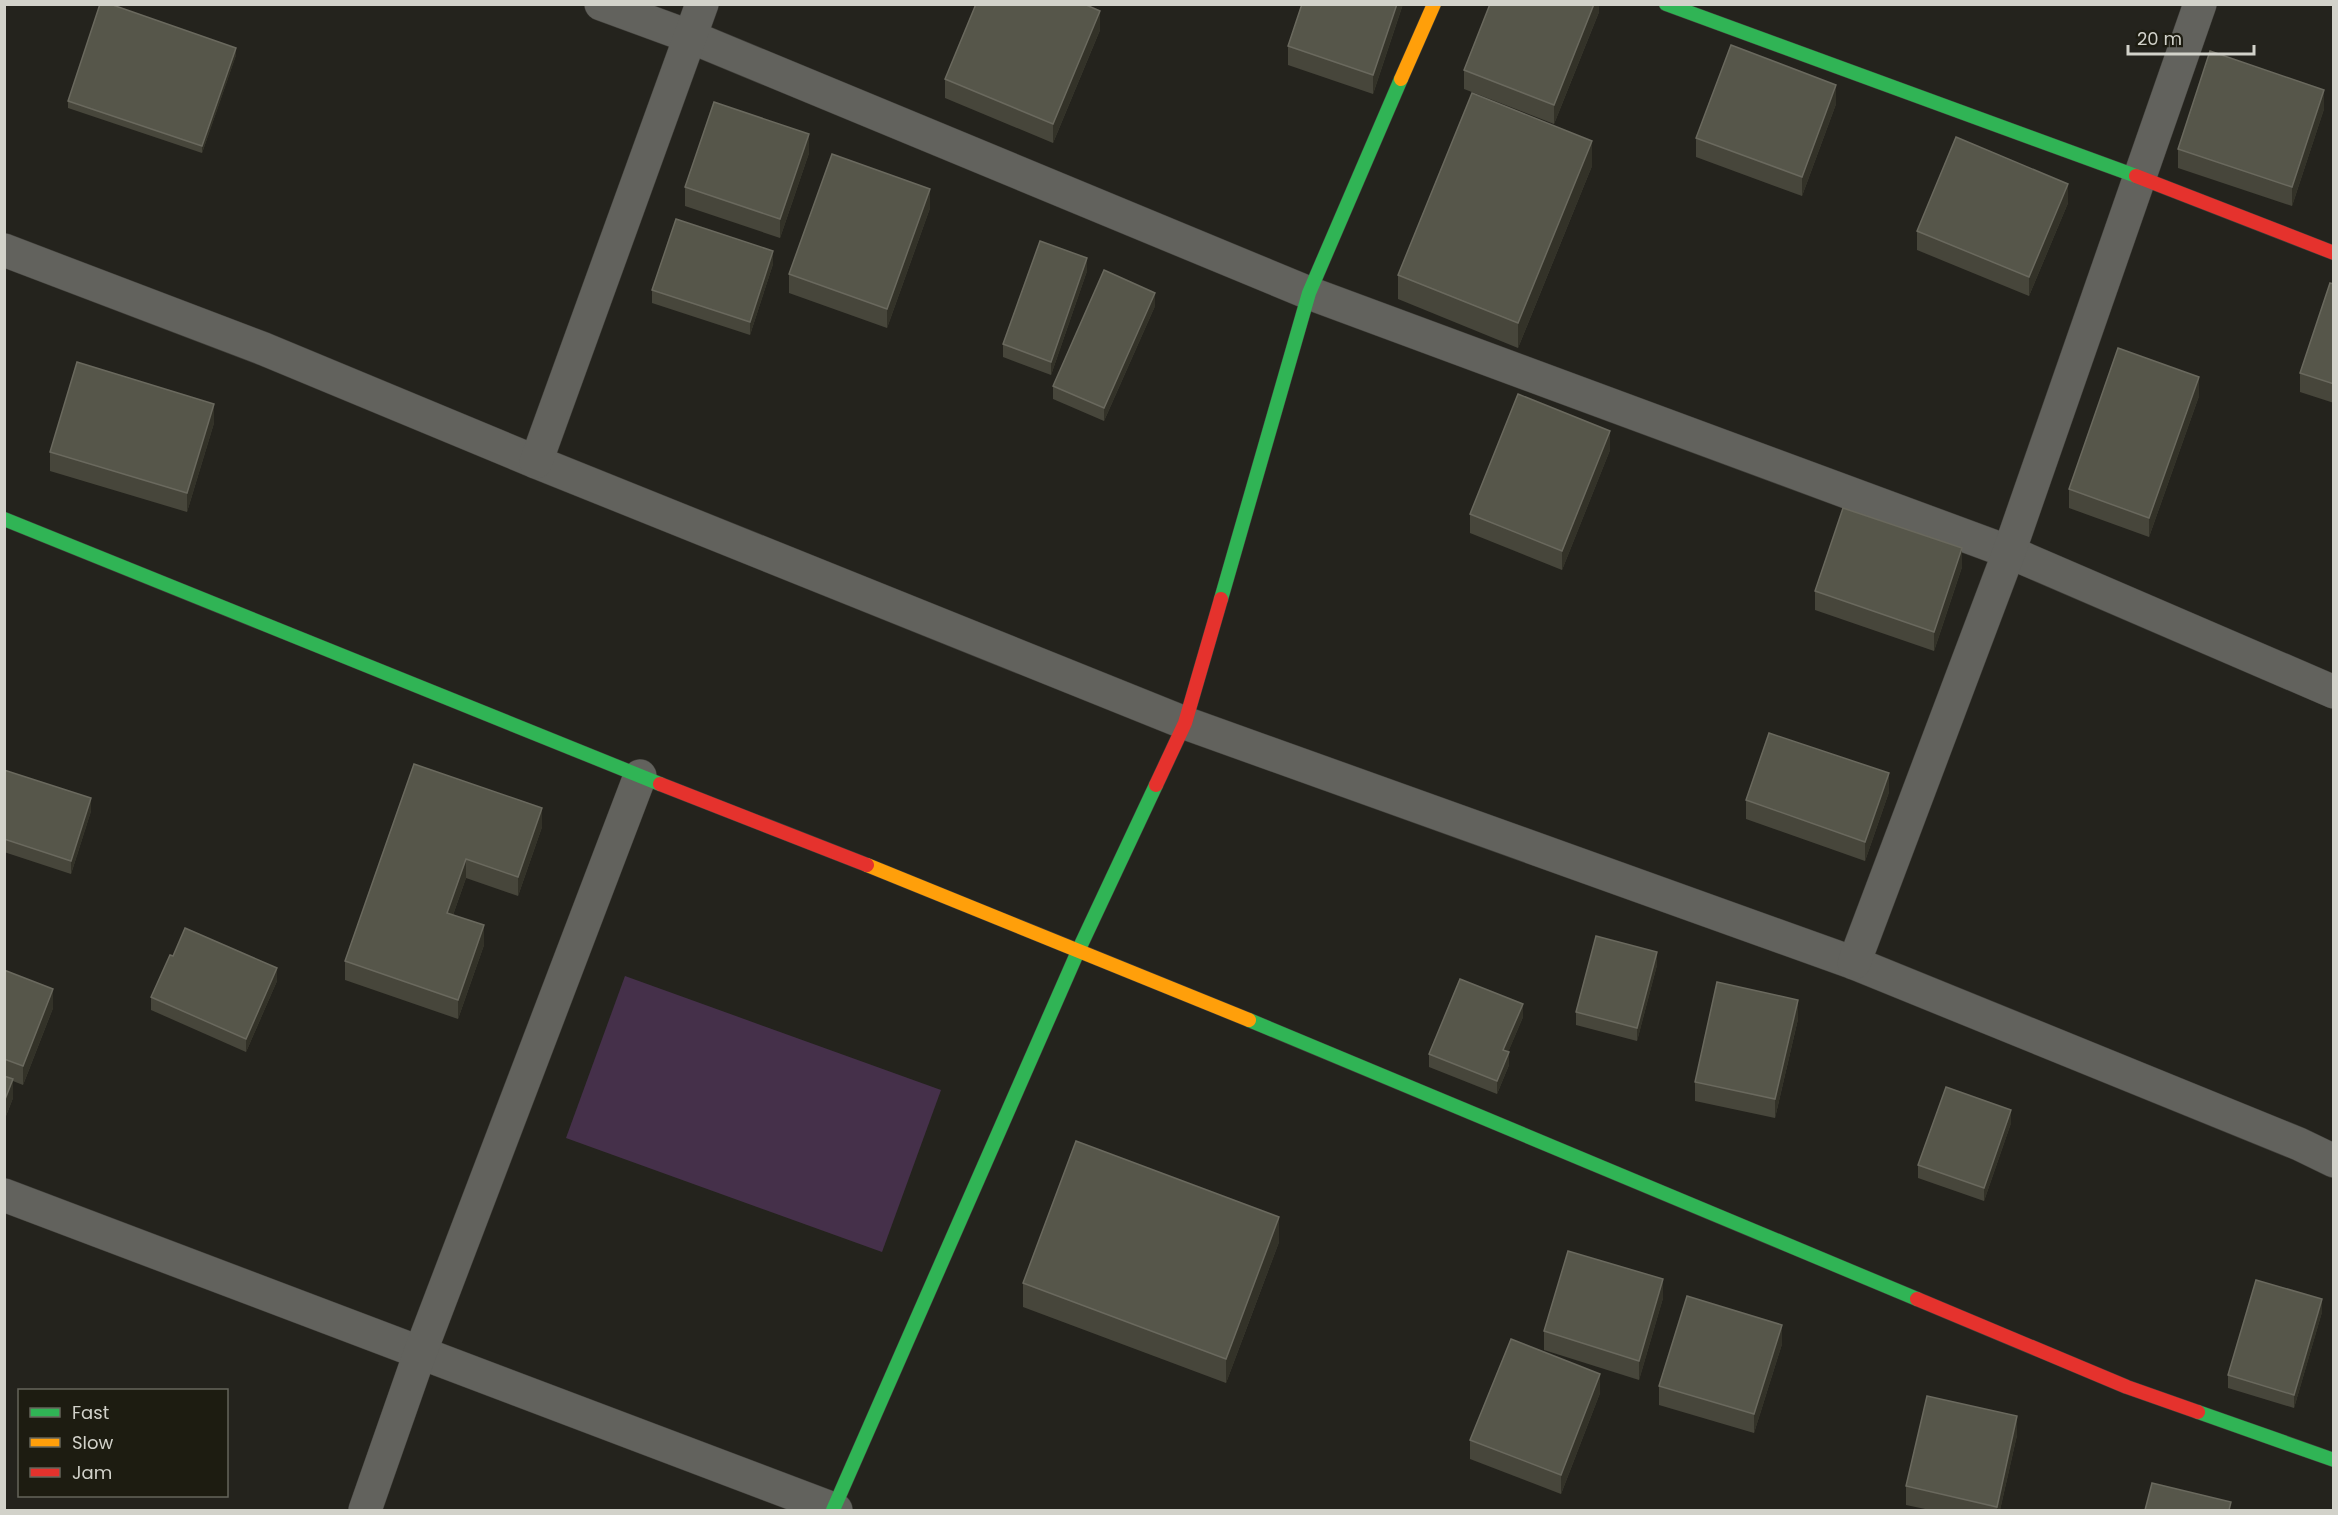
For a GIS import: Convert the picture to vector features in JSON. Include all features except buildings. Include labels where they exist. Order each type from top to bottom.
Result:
[{"type":"street","points":[[601,4],[691,37],[1309,294],[2009,552],[2334,692]]},
{"type":"street","points":[[536,462],[702,4]]},
{"type":"street","points":[[4,1195],[834,1510],[1079,949],[1185,723],[1309,294],[1434,4]]},
{"type":"street","points":[[1666,4],[2141,178],[2334,253]]},
{"type":"street","points":[[1854,963],[2009,552],[2200,4]]},
{"type":"street","points":[[4,250],[264,349],[536,462],[1185,723],[1854,963],[2299,1144],[2334,1161]]},
{"type":"street","points":[[4,519],[640,776],[1079,949],[2127,1387],[2334,1460]]},
{"type":"street","points":[[365,1510],[420,1353],[640,776]]},
{"type":"shaded area","points":[[625,976],[941,1090],[882,1252],[566,1138]]},
{"type":"traffic: fast","points":[[1666,4],[2136,176]]},
{"type":"traffic: fast","points":[[1221,599],[1309,293],[1401,79]]},
{"type":"traffic: fast","points":[[4,519],[660,784]]},
{"type":"traffic: fast","points":[[833,1510],[1079,949],[1156,785]]},
{"type":"traffic: fast","points":[[1249,1020],[1917,1299]]},
{"type":"traffic: fast","points":[[2198,1412],[2334,1460]]},
{"type":"traffic: slow","points":[[1401,79],[1434,4]]},
{"type":"traffic: slow","points":[[867,865],[1249,1020]]},
{"type":"traffic: jam","points":[[2136,176],[2334,253]]},
{"type":"traffic: jam","points":[[1156,785],[1185,723],[1221,599]]},
{"type":"traffic: jam","points":[[660,784],[867,865]]},
{"type":"traffic: jam","points":[[1917,1299],[2127,1387],[2198,1412]]}]
